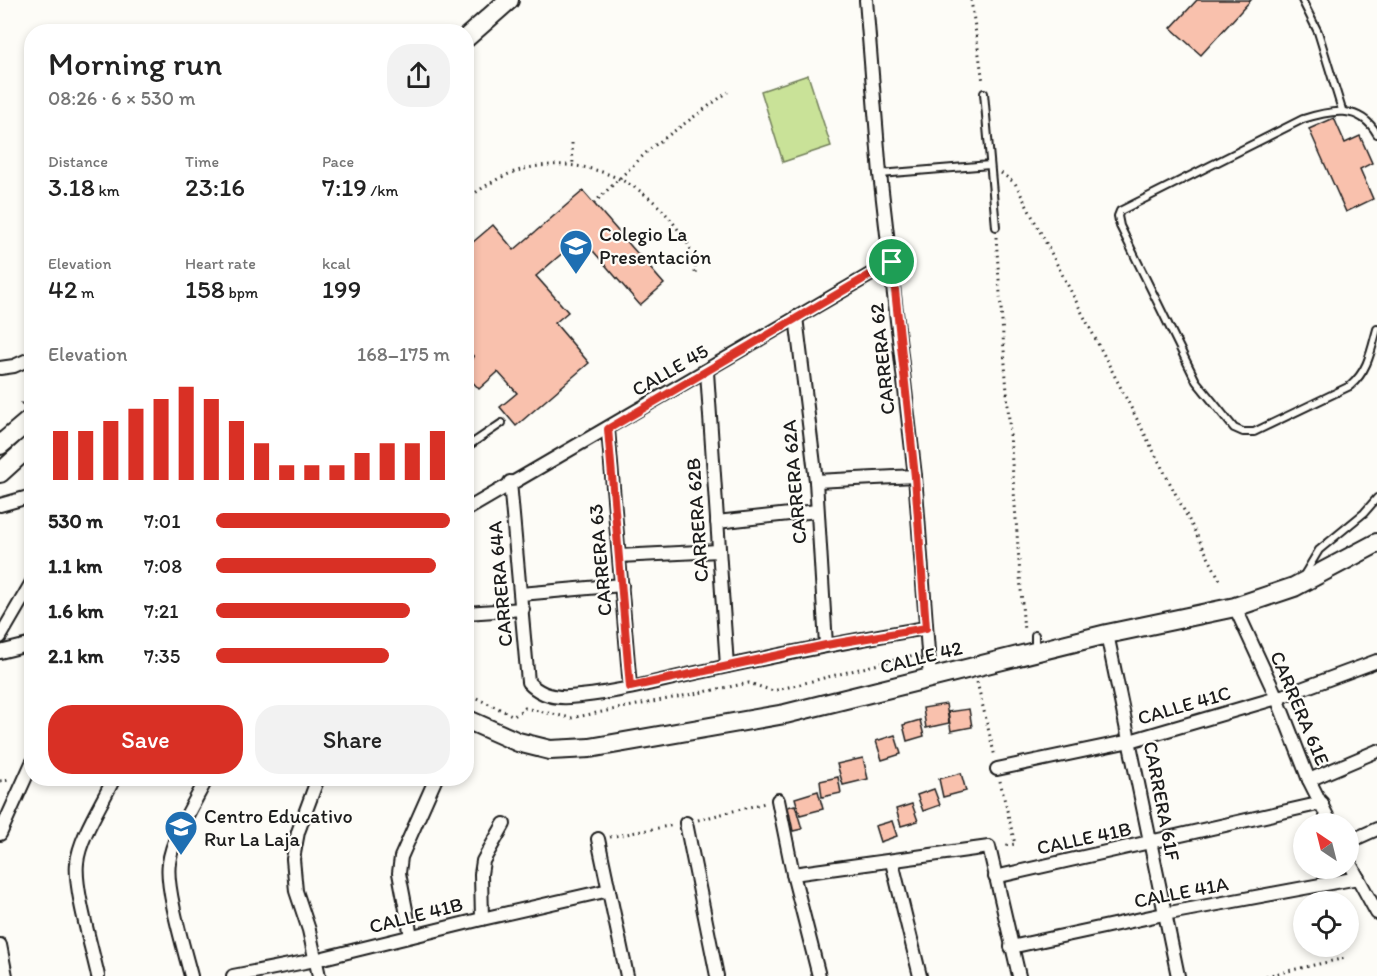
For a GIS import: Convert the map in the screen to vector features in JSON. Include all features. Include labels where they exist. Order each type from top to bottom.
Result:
[{"type":"street","points":[[474,31],[509,0]]},
{"type":"street","name":"CARRERA 62","points":[[866,0],[880,174],[892,262],[915,477],[930,678]]},
{"type":"street","name":"CALLE 45","points":[[474,505],[510,482],[707,372],[892,262]]},
{"type":"street","name":"CARRERA 62A","points":[[796,317],[816,481],[826,645]]},
{"type":"street","points":[[0,368],[24,362]]},
{"type":"street","name":"CARRERA 62B","points":[[707,372],[727,666]]},
{"type":"street","points":[[0,445],[24,425]]},
{"type":"street","name":"CARRERA 63","points":[[608,429],[630,687]]},
{"type":"street","points":[[0,473],[24,451]]},
{"type":"street","points":[[816,481],[915,477]]},
{"type":"street","name":"CARRERA 64A","points":[[510,482],[528,682]]},
{"type":"street","points":[[0,505],[24,498]]},
{"type":"street","points":[[717,522],[817,511]]},
{"type":"street","name":"CALLE 42","points":[[474,723],[518,742],[550,750],[590,748],[785,714],[930,678],[1032,641],[1107,633],[1235,607],[1294,587],[1377,543]]},
{"type":"street","points":[[619,556],[718,551]]},
{"type":"street","points":[[521,594],[622,585]]},
{"type":"street","points":[[0,637],[24,596]]},
{"type":"street","name":"CARRERA 61E","points":[[1235,607],[1277,698],[1309,780],[1326,813]]},
{"type":"street","points":[[474,612],[523,609]]},
{"type":"street","name":"CALLE 42","points":[[528,682],[536,691],[546,695],[568,697],[630,687],[826,645],[926,628]]},
{"type":"street","name":"CARRERA 61F","points":[[1107,633],[1178,976]]},
{"type":"street","points":[[0,652],[24,646]]},
{"type":"street","name":"CALLE 41C","points":[[997,769],[1130,741],[1277,698],[1377,660]]},
{"type":"street","points":[[1309,780],[1377,751]]},
{"type":"street","points":[[0,834],[24,781]]},
{"type":"street","points":[[98,976],[79,888],[77,862],[84,841],[110,786]]},
{"type":"street","points":[[190,976],[170,883],[168,863],[174,845],[203,786]]},
{"type":"street","points":[[315,786],[298,832],[293,859],[297,891],[309,930],[319,976]]},
{"type":"street","points":[[411,936],[399,873],[401,857],[432,786]]},
{"type":"street","points":[[778,800],[793,874],[819,976]]},
{"type":"street","name":"CALLE 41B","points":[[995,877],[1322,803]]},
{"type":"street","points":[[686,823],[717,976]]},
{"type":"street","points":[[482,919],[483,861],[504,824]]},
{"type":"street","points":[[1359,837],[1377,829]]},
{"type":"street","points":[[598,839],[627,976]]},
{"type":"street","points":[[793,874],[988,847],[1019,976]]},
{"type":"street","points":[[892,862],[920,976]]},
{"type":"street","name":"CALLE 41A","points":[[1011,947],[1164,914],[1353,879]]},
{"type":"street","points":[[1359,879],[1377,913]]},
{"type":"street","name":"CALLE 41B","points":[[233,976],[315,960],[609,890]]},
{"type":"street","points":[[0,945],[6,976]]},
{"type":"lane","points":[[1302,0],[1318,32],[1342,110]]},
{"type":"lane","points":[[984,93],[996,228]]},
{"type":"lane","points":[[1377,134],[1373,127],[1358,116],[1342,110],[1329,111],[1304,119],[1120,211],[1118,216],[1120,226],[1197,381],[1234,428],[1243,432],[1254,432],[1350,386],[1360,377],[1367,364],[1377,329]]},
{"type":"lane","points":[[880,174],[990,165]]},
{"type":"lane","points":[[474,442],[502,423]]},
{"type":"lane","points":[[1294,587],[1319,550],[1364,513],[1377,498]]},
{"type":"path","points":[[971,0],[984,93]]},
{"type":"path","points":[[594,203],[651,148],[728,92]]},
{"type":"path","points":[[572,143],[573,165]]},
{"type":"path","points":[[474,194],[503,177],[523,170],[573,165],[621,177],[637,187],[668,216],[691,249],[696,264],[694,273]]},
{"type":"path","points":[[990,165],[1015,183],[1220,580]]},
{"type":"path","points":[[996,228],[1032,641]]},
{"type":"path","points":[[1266,976],[1345,958]]},
{"type":"green space","points":[[808,75],[831,146],[783,162],[761,91]]},
{"type":"building","points":[[1197,0],[1251,0],[1201,55],[1171,28]]},
{"type":"building","points":[[1334,118],[1345,143],[1360,136],[1372,163],[1360,169],[1373,199],[1346,212],[1309,129]]},
{"type":"building","points":[[583,191],[664,284],[640,305],[581,237],[536,276],[568,312],[555,323],[589,363],[516,426],[500,407],[517,393],[498,372],[479,389],[474,384],[474,241],[493,225],[514,250]]},
{"type":"building","points":[[946,704],[949,723],[926,728],[923,708]]},
{"type":"building","points":[[969,709],[972,727],[951,731],[948,712]]},
{"type":"building","points":[[920,720],[924,736],[907,741],[903,725]]},
{"type":"building","points":[[895,735],[901,754],[882,760],[876,741]]},
{"type":"building","points":[[863,758],[868,779],[843,785],[837,764]]},
{"type":"building","points":[[961,773],[966,791],[943,797],[939,779]]},
{"type":"building","points":[[838,777],[841,793],[822,797],[820,781]]},
{"type":"building","points":[[934,789],[940,805],[923,811],[917,795]]},
{"type":"building","points":[[818,791],[823,809],[800,815],[795,798]]},
{"type":"building","points":[[912,804],[918,821],[901,826],[896,809]]},
{"type":"building","points":[[795,805],[802,829],[793,831],[788,807]]},
{"type":"building","points":[[892,821],[897,836],[880,842],[875,826]]},
{"type":"place","name":"Colegio La Presentación","points":[[576,275]]},
{"type":"place","name":"Centro Educativo Rur La Laja","points":[[181,856]]},
{"type":"route","points":[[892,262],[915,477],[926,628],[826,645],[630,687],[608,429],[892,262]]}]
